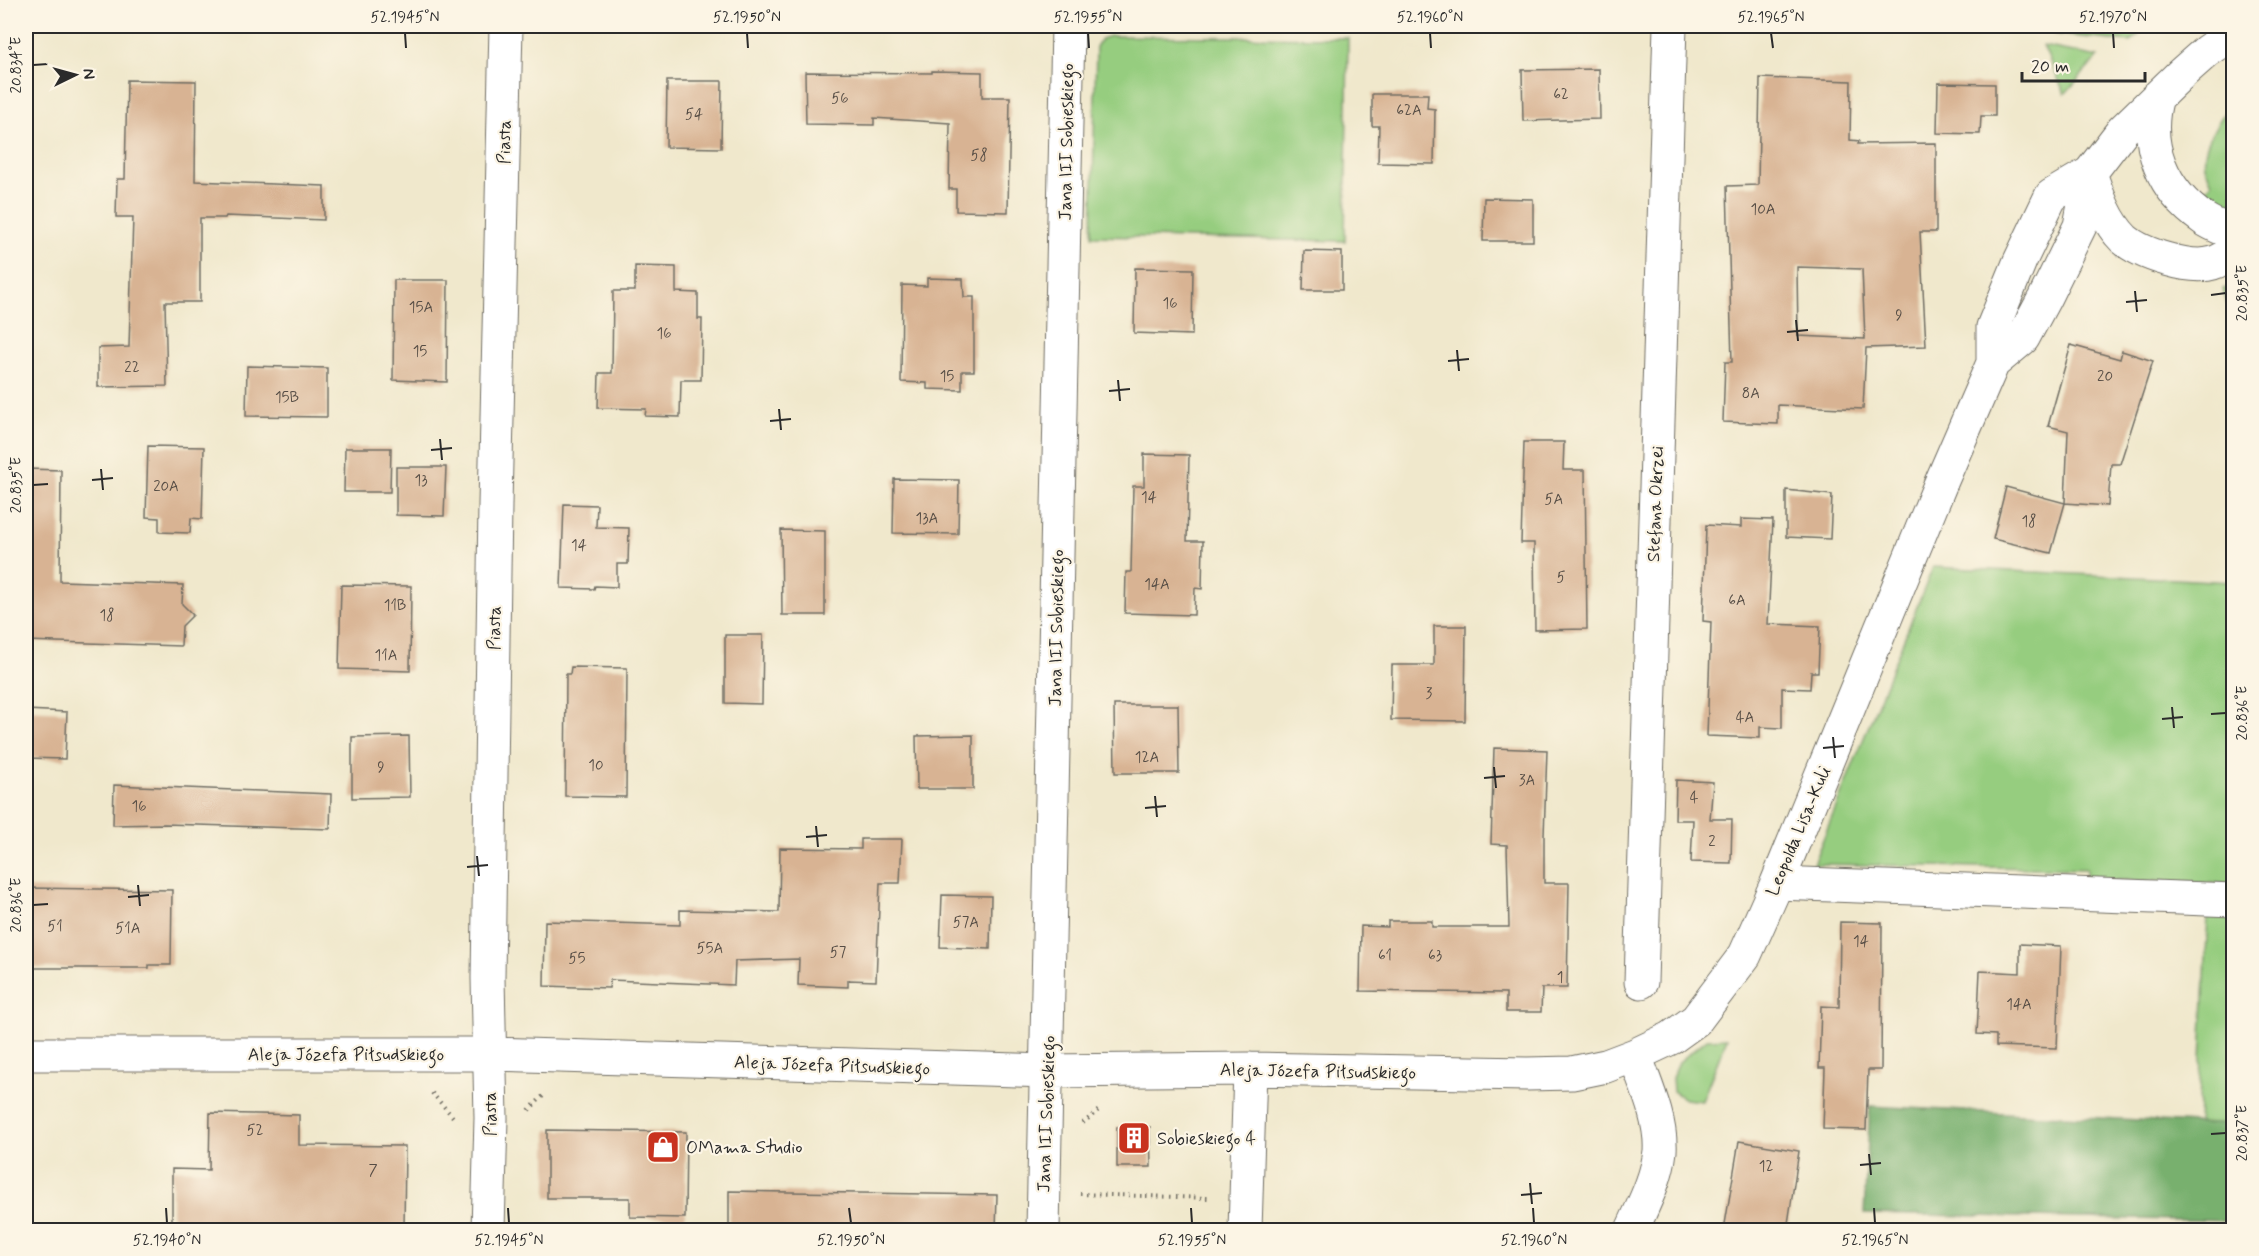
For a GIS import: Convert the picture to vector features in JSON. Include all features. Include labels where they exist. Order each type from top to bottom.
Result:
[{"type":"street","name":"Piasta","points":[[488,1230],[491,1054],[488,978],[506,26]]},
{"type":"street","name":"Jana III Sobieskiego","points":[[1043,1230],[1068,26]]},
{"type":"street","name":"Stefana Okrzei","points":[[1641,982],[1670,26]]},
{"type":"street","name":"Leopolda Lisa-Kuli","points":[[1635,1055],[1671,1038],[1696,1020],[1745,955],[1777,883],[1940,484],[1993,363],[1993,327],[2020,261],[2051,196],[2090,173],[2123,130],[2220,42]]},
{"type":"street","points":[[2157,97],[2152,141],[2166,182],[2179,198],[2204,219],[2234,234]]},
{"type":"street","points":[[2090,173],[2106,215],[2125,240],[2146,252],[2174,261],[2202,264],[2212,263],[2234,252]]},
{"type":"street","points":[[1777,883],[2234,900]]},
{"type":"street","name":"Aleja Józefa Piłsudskiego","points":[[26,1054],[491,1054],[1047,1071],[1250,1069],[1572,1073],[1606,1066],[1635,1055]]},
{"type":"street","points":[[1632,1230],[1651,1186],[1660,1148],[1654,1114],[1635,1055]]},
{"type":"street","points":[[1246,1215],[1250,1069]]},
{"type":"path","points":[[1044,1194],[1246,1215]]},
{"type":"green space","points":[[2133,26],[2149,26],[2130,42],[2054,34],[2132,32]]},
{"type":"green space","points":[[1110,36],[1348,38],[1345,241],[1092,236],[1096,47],[1101,39]]},
{"type":"green space","points":[[2043,46],[2098,57],[2065,94]]},
{"type":"green space","points":[[2233,101],[2233,208],[2201,193],[2212,183],[2205,165],[2209,139]]},
{"type":"green space","points":[[2234,286],[2233,312],[2227,303],[2223,289]]},
{"type":"green space","points":[[1933,567],[2233,582],[2233,884],[2086,879],[2086,869],[1813,864]]},
{"type":"green space","points":[[2208,914],[2233,915],[2233,1125],[2198,1124]]},
{"type":"green space","points":[[1727,1038],[1702,1101],[1685,1099],[1673,1091],[1672,1078],[1679,1062],[1707,1039]]},
{"type":"green space","points":[[1870,1106],[2233,1125],[2233,1221],[1864,1214]]},
{"type":"building","points":[[1599,69],[1600,119],[1523,121],[1522,70]]},
{"type":"building","points":[[932,71],[982,72],[982,97],[1010,97],[1008,212],[956,211],[956,189],[949,189],[950,123],[874,118],[874,125],[806,124],[805,72],[932,73]]},
{"type":"building","points":[[1760,78],[1851,81],[1850,140],[1859,141],[1858,144],[1936,143],[1936,232],[1920,232],[1926,346],[1866,348],[1863,409],[1778,405],[1778,424],[1723,422],[1725,362],[1732,362],[1727,186],[1758,185]],"holes":[[[1797,267],[1862,269],[1865,339],[1798,336]]]},
{"type":"building","points":[[127,80],[196,81],[195,181],[324,186],[324,220],[226,216],[225,218],[200,218],[200,302],[165,302],[167,386],[98,387],[98,348],[129,347],[133,217],[116,217],[117,179],[125,179]]},
{"type":"building","points":[[667,81],[722,81],[721,148],[666,147]]},
{"type":"building","points":[[1938,83],[1995,84],[1995,116],[1981,116],[1980,134],[1937,133]]},
{"type":"building","points":[[1372,94],[1428,94],[1427,108],[1435,109],[1434,164],[1378,163],[1379,126],[1372,126]]},
{"type":"building","points":[[1484,198],[1533,199],[1533,241],[1483,241]]},
{"type":"building","points":[[1304,251],[1342,252],[1342,290],[1303,290]]},
{"type":"building","points":[[635,266],[676,267],[676,292],[698,293],[698,319],[702,319],[701,380],[681,380],[680,417],[645,416],[646,409],[598,408],[599,373],[612,373],[613,291],[635,291]]},
{"type":"building","points":[[1135,268],[1193,269],[1192,335],[1134,333]]},
{"type":"building","points":[[927,278],[963,279],[964,297],[974,297],[974,371],[962,371],[962,390],[927,389],[927,383],[901,382],[902,285],[927,286]]},
{"type":"building","points":[[394,280],[448,280],[447,382],[393,380]]},
{"type":"building","points":[[2071,345],[2120,359],[2122,351],[2153,361],[2120,464],[2111,464],[2108,506],[2065,503],[2068,431],[2048,426]]},
{"type":"building","points":[[247,366],[327,368],[327,417],[246,416]]},
{"type":"building","points":[[1524,442],[1564,442],[1563,470],[1585,470],[1587,629],[1535,630],[1534,543],[1521,543]]},
{"type":"building","points":[[148,446],[204,447],[202,519],[191,518],[190,533],[159,532],[159,518],[146,517]]},
{"type":"building","points":[[345,448],[391,448],[390,492],[344,492]]},
{"type":"building","points":[[1144,454],[1189,455],[1187,541],[1203,541],[1202,589],[1195,588],[1194,615],[1125,613],[1126,572],[1131,572],[1133,486],[1144,486]]},
{"type":"building","points":[[396,467],[446,467],[444,516],[396,515]]},
{"type":"building","points":[[26,469],[61,470],[60,581],[183,585],[182,604],[193,615],[182,626],[181,646],[26,641]]},
{"type":"building","points":[[894,479],[959,480],[958,534],[893,533]]},
{"type":"building","points":[[2006,487],[2065,503],[2051,553],[1993,539]]},
{"type":"building","points":[[1786,490],[1832,495],[1830,539],[1786,537]]},
{"type":"building","points":[[564,504],[597,505],[596,527],[629,528],[628,564],[617,564],[617,587],[561,588]]},
{"type":"building","points":[[1741,519],[1773,520],[1768,624],[1820,626],[1818,672],[1811,672],[1810,689],[1782,688],[1782,728],[1760,727],[1760,738],[1707,736],[1711,622],[1703,621],[1706,525],[1741,527]]},
{"type":"building","points":[[781,530],[825,531],[825,615],[782,615]]},
{"type":"building","points":[[341,585],[411,586],[410,671],[339,669]]},
{"type":"building","points":[[1434,626],[1466,626],[1465,721],[1391,720],[1392,665],[1434,665]]},
{"type":"building","points":[[725,635],[763,635],[762,704],[725,703]]},
{"type":"building","points":[[571,667],[627,668],[626,797],[565,796],[566,674],[570,674]]},
{"type":"building","points":[[1114,705],[1178,705],[1179,773],[1115,773]]},
{"type":"building","points":[[26,710],[67,712],[65,759],[26,758]]},
{"type":"building","points":[[973,735],[973,789],[917,789],[916,736]]},
{"type":"building","points":[[409,736],[410,797],[352,798],[352,737]]},
{"type":"building","points":[[1494,748],[1547,750],[1544,883],[1569,883],[1567,988],[1542,988],[1541,1012],[1506,1012],[1506,993],[1360,991],[1361,926],[1388,927],[1388,921],[1432,921],[1432,927],[1509,927],[1507,845],[1491,844]]},
{"type":"building","points":[[1676,780],[1713,782],[1710,819],[1732,819],[1731,863],[1691,862],[1693,820],[1675,820]]},
{"type":"building","points":[[114,785],[331,794],[330,829],[165,824],[113,825]]},
{"type":"building","points":[[861,839],[902,839],[900,883],[880,883],[876,981],[848,980],[848,987],[798,985],[799,959],[735,961],[734,985],[610,980],[609,988],[544,986],[545,921],[680,925],[680,910],[779,912],[780,848],[861,849]]},
{"type":"building","points":[[26,888],[172,890],[171,965],[149,965],[149,968],[26,968]]},
{"type":"building","points":[[942,895],[991,896],[990,949],[940,947]]},
{"type":"building","points":[[1840,922],[1882,923],[1881,1070],[1868,1070],[1866,1130],[1823,1129],[1825,1068],[1819,1068],[1821,1006],[1839,1007]]},
{"type":"building","points":[[2020,944],[2061,946],[2057,1048],[1996,1046],[1996,1035],[1977,1034],[1980,971],[2020,973]]},
{"type":"building","points":[[210,1113],[299,1115],[299,1145],[405,1146],[404,1230],[172,1230],[172,1169],[209,1170]]},
{"type":"building","name":"Sobieskiego 4","points":[[1117,1127],[1150,1127],[1151,1167],[1117,1167]]},
{"type":"building","points":[[547,1130],[686,1132],[685,1218],[630,1217],[630,1198],[547,1198]]},
{"type":"building","points":[[1739,1141],[1799,1151],[1787,1230],[1724,1230]]},
{"type":"building","points":[[729,1191],[997,1195],[996,1230],[729,1230]]},
{"type":"place","name":"Sobieskiego 4","points":[[1134,1138]]},
{"type":"place","name":"OMama Studio","points":[[663,1147]]}]
